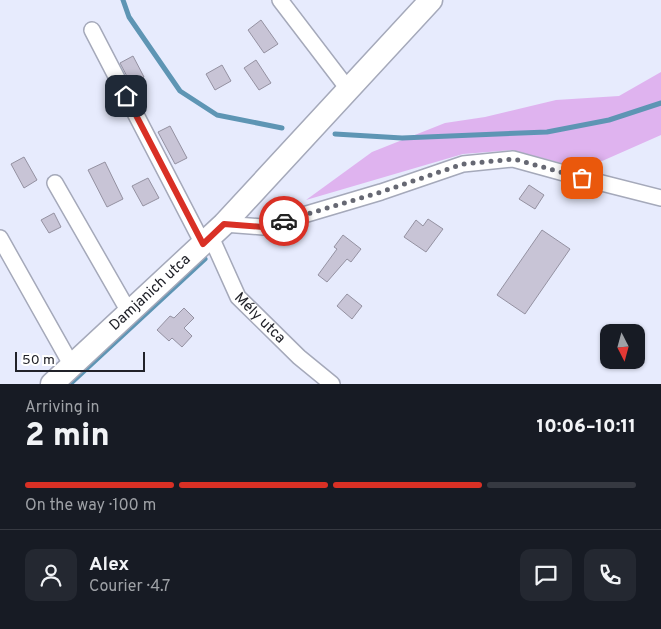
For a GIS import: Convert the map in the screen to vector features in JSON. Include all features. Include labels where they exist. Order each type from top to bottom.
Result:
[{"type":"main road","name":"Damjanich utca","points":[[52,384],[213,235],[431,0]]},
{"type":"street","points":[[280,0],[348,89]]},
{"type":"street","name":"Mély utca","points":[[92,30],[213,235],[238,297],[299,356],[332,384]]},
{"type":"street","points":[[213,235],[263,227],[381,192],[463,164],[514,159],[661,198]]},
{"type":"street","points":[[55,183],[129,312]]},
{"type":"street","points":[[0,238],[72,366]]},
{"type":"shaded area","points":[[661,72],[661,135],[584,169],[512,150],[463,154],[306,200],[372,152],[445,123],[485,117],[556,100],[619,96]]},
{"type":"building","points":[[261,20],[278,44],[264,53],[248,30]]},
{"type":"building","points":[[133,56],[144,77],[131,84],[120,63]]},
{"type":"building","points":[[256,60],[271,83],[259,90],[244,68]]},
{"type":"building","points":[[222,65],[231,81],[215,90],[206,74]]},
{"type":"building","points":[[170,126],[187,158],[175,164],[158,132]]},
{"type":"building","points":[[24,157],[37,180],[24,188],[11,164]]},
{"type":"building","points":[[105,162],[123,199],[107,207],[88,170]]},
{"type":"building","points":[[148,178],[159,198],[143,206],[132,186]]},
{"type":"building","points":[[529,185],[544,195],[535,209],[519,199]]},
{"type":"building","points":[[54,213],[61,227],[49,233],[41,220]]},
{"type":"building","points":[[428,219],[443,229],[426,252],[404,237],[416,220],[423,226]]},
{"type":"building","points":[[542,230],[570,249],[525,314],[497,295]]},
{"type":"building","points":[[343,235],[361,249],[351,262],[347,259],[327,282],[318,275],[337,249],[334,247]]},
{"type":"building","points":[[347,294],[362,306],[352,319],[337,306]]},
{"type":"building","points":[[184,308],[194,318],[184,328],[192,336],[182,347],[172,338],[169,341],[157,330],[170,316],[174,318]]},
{"type":"waterway","points":[[123,0],[129,17],[180,91],[217,115],[282,128]]},
{"type":"waterway","points":[[335,134],[402,138],[547,132],[609,120],[661,103]]},
{"type":"waterway","points":[[70,384],[205,259]]},
{"type":"way so far","points":[[284,221],[381,192],[463,164],[514,159],[582,178]]},
{"type":"route","points":[[126,96],[203,244],[224,224],[263,227],[284,221]]}]
